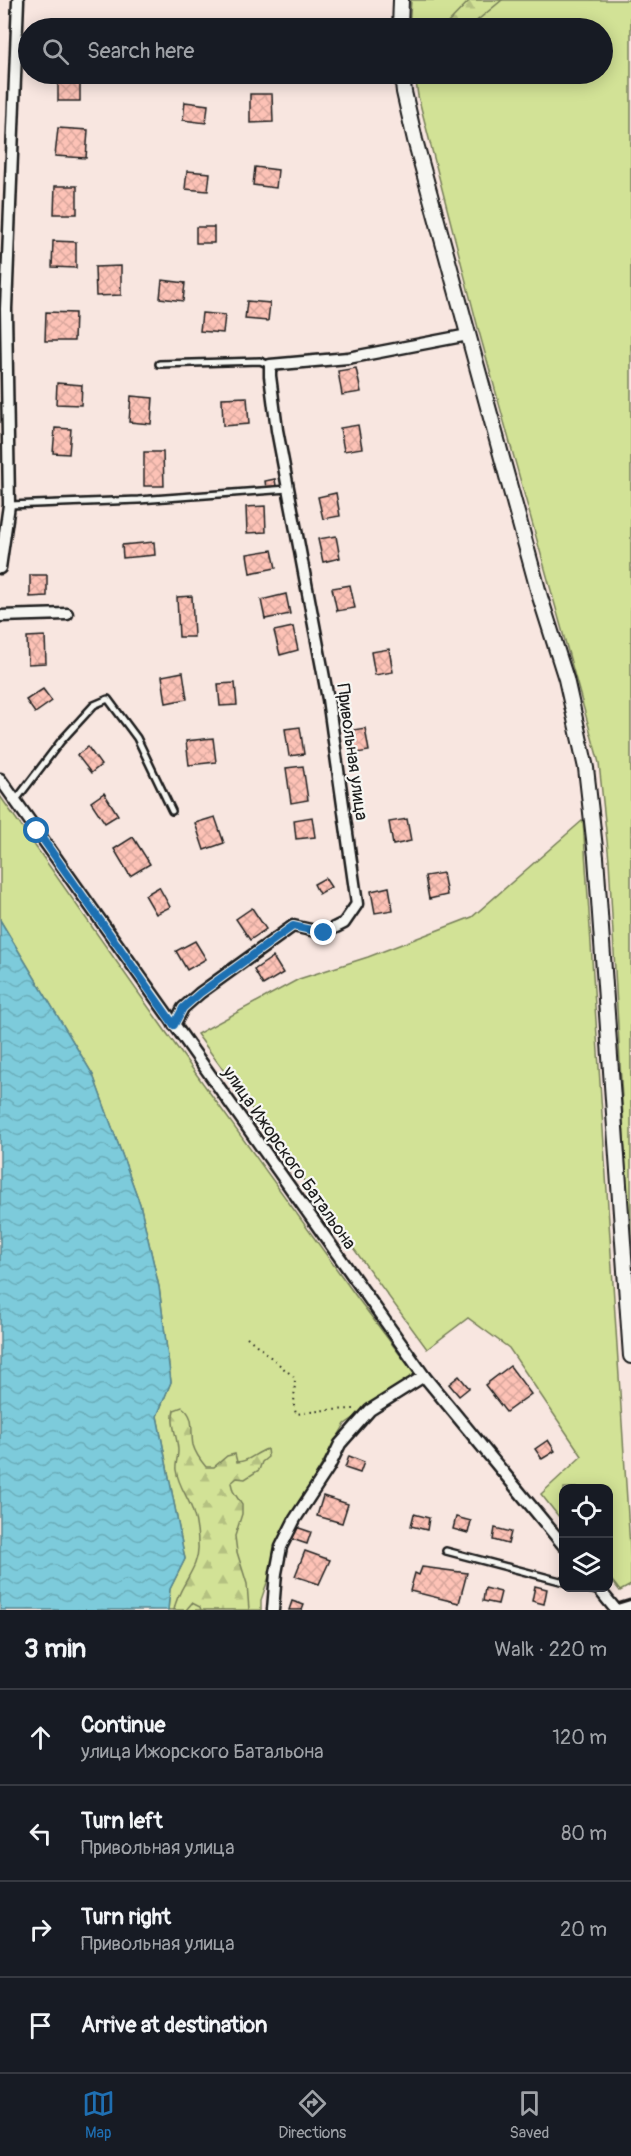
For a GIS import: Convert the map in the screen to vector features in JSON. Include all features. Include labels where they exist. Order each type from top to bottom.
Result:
[{"type":"street","points":[[0,568],[9,505],[6,309],[18,0]]},
{"type":"street","points":[[400,18],[401,0]]},
{"type":"street","points":[[403,84],[414,140],[540,597],[566,679],[586,768],[596,857],[631,1356]]},
{"type":"street","points":[[270,370],[468,335]]},
{"type":"street","name":"Привольная улица","points":[[174,1025],[183,1008],[200,993],[293,926],[324,933],[344,923],[357,904],[328,699],[289,489],[270,370]]},
{"type":"street","points":[[0,616],[67,614]]},
{"type":"street","name":"улица Ижорского Батальона","points":[[0,779],[424,1376],[559,1540]]},
{"type":"street","points":[[273,1610],[281,1547],[295,1519],[329,1467],[340,1444],[370,1410],[424,1376]]},
{"type":"street","points":[[601,1592],[617,1610],[631,1606]]},
{"type":"lane","points":[[159,364],[260,361],[270,370]]},
{"type":"lane","points":[[9,505],[139,500],[289,489]]},
{"type":"lane","points":[[15,801],[61,741],[94,705],[108,699],[136,738],[172,811]]},
{"type":"lane","points":[[446,1551],[559,1581]]},
{"type":"path","points":[[247,1337],[295,1378],[296,1414],[325,1410],[370,1410]]},
{"type":"green space","points":[[411,0],[631,0],[631,1265],[609,860],[599,763],[478,328],[416,84],[613,84],[613,18],[410,18]]},
{"type":"green space","points":[[470,0],[502,0],[480,18],[453,18]]},
{"type":"green space","points":[[0,796],[166,1032],[416,1376],[345,1424],[286,1527],[261,1600],[261,1610],[168,1610],[170,1589],[185,1559],[157,1416],[171,1382],[159,1287],[140,1204],[93,1075],[0,920]]},
{"type":"green space","points":[[583,820],[631,1562],[631,1585],[620,1591],[613,1582],[613,1484],[559,1484],[559,1517],[541,1494],[582,1456],[509,1348],[468,1318],[427,1349],[197,1034],[299,979],[368,957],[472,917]]},
{"type":"green space","points":[[182,1407],[191,1419],[194,1448],[206,1467],[214,1467],[227,1456],[235,1454],[237,1462],[245,1461],[267,1449],[268,1457],[262,1462],[259,1470],[245,1479],[237,1478],[231,1483],[242,1505],[242,1514],[235,1536],[237,1552],[247,1584],[249,1610],[201,1610],[192,1603],[186,1610],[174,1610],[198,1554],[195,1518],[176,1470],[178,1451],[173,1415],[174,1410]]},
{"type":"water","points":[[0,920],[93,1075],[140,1204],[159,1287],[171,1382],[157,1416],[185,1559],[170,1589],[168,1610],[0,1610]]},
{"type":"building","points":[[58,84],[80,84],[80,101],[58,101]]},
{"type":"building","points":[[250,94],[272,94],[273,122],[250,123]]},
{"type":"building","points":[[185,102],[208,105],[206,123],[183,120]]},
{"type":"building","points":[[58,128],[88,130],[86,158],[55,156]]},
{"type":"building","points":[[255,167],[278,170],[276,188],[253,185]]},
{"type":"building","points":[[187,171],[210,173],[208,191],[185,189]]},
{"type":"building","points":[[55,186],[77,186],[77,214],[54,214]]},
{"type":"building","points":[[196,227],[214,227],[214,243],[196,243]]},
{"type":"building","points":[[53,241],[76,242],[76,268],[52,267]]},
{"type":"building","points":[[121,266],[121,295],[96,296],[95,267]]},
{"type":"building","points":[[162,280],[185,283],[183,301],[160,298]]},
{"type":"building","points":[[247,301],[270,303],[268,321],[245,319]]},
{"type":"building","points":[[46,312],[75,313],[74,341],[45,341]]},
{"type":"building","points":[[202,313],[225,315],[223,333],[200,331]]},
{"type":"building","points":[[356,368],[361,392],[342,395],[338,371]]},
{"type":"building","points":[[57,383],[82,385],[81,405],[56,404]]},
{"type":"building","points":[[131,396],[153,398],[151,424],[129,422]]},
{"type":"building","points":[[247,397],[249,424],[223,426],[222,398]]},
{"type":"building","points":[[358,425],[362,448],[344,451],[340,428]]},
{"type":"building","points":[[55,428],[71,429],[69,454],[53,453]]},
{"type":"building","points":[[144,452],[163,452],[164,486],[144,486]]},
{"type":"building","points":[[275,479],[276,486],[266,488],[265,481]]},
{"type":"building","points":[[336,493],[340,516],[323,519],[318,497]]},
{"type":"building","points":[[265,506],[266,532],[247,533],[246,507]]},
{"type":"building","points":[[336,536],[340,558],[323,562],[318,539]]},
{"type":"building","points":[[154,542],[155,555],[123,558],[122,545]]},
{"type":"building","points":[[272,550],[276,568],[250,573],[247,554]]},
{"type":"building","points":[[30,575],[47,575],[47,596],[30,597]]},
{"type":"building","points":[[350,585],[355,608],[337,611],[332,588]]},
{"type":"building","points":[[286,594],[290,614],[265,619],[261,600]]},
{"type":"building","points":[[192,596],[194,637],[179,637],[177,597]]},
{"type":"building","points":[[293,627],[298,650],[280,655],[274,631]]},
{"type":"building","points":[[45,636],[46,663],[28,664],[27,637]]},
{"type":"building","points":[[389,649],[393,672],[375,675],[371,652]]},
{"type":"building","points":[[183,672],[187,699],[166,703],[162,676]]},
{"type":"building","points":[[235,683],[237,705],[220,706],[218,684]]},
{"type":"building","points":[[43,689],[52,701],[35,713],[26,700]]},
{"type":"building","points":[[300,727],[304,754],[289,756],[285,729]]},
{"type":"building","points":[[365,728],[369,751],[351,754],[347,731]]},
{"type":"building","points":[[213,738],[216,762],[189,765],[186,741]]},
{"type":"building","points":[[88,747],[101,765],[91,773],[77,755]]},
{"type":"building","points":[[303,766],[308,800],[291,803],[286,768]]},
{"type":"building","points":[[104,793],[118,815],[105,823],[91,802]]},
{"type":"building","points":[[215,817],[224,843],[204,850],[195,823]]},
{"type":"building","points":[[312,817],[315,837],[296,839],[294,820]]},
{"type":"building","points":[[407,819],[411,841],[393,845],[389,822]]},
{"type":"building","points":[[133,837],[150,864],[130,876],[114,849]]},
{"type":"building","points":[[443,873],[447,895],[429,899],[425,876]]},
{"type":"building","points":[[325,878],[331,887],[319,894],[314,884]]},
{"type":"building","points":[[159,887],[170,907],[156,914],[145,895]]},
{"type":"building","points":[[389,887],[393,910],[375,913],[371,891]]},
{"type":"building","points":[[252,908],[266,929],[250,940],[236,919]]},
{"type":"building","points":[[195,941],[206,959],[187,970],[176,951]]},
{"type":"building","points":[[273,957],[283,973],[263,985],[254,970]]},
{"type":"building","points":[[510,1366],[531,1394],[506,1412],[485,1385]]},
{"type":"building","points":[[459,1376],[469,1388],[459,1396],[449,1384]]},
{"type":"building","points":[[548,1440],[555,1451],[542,1459],[535,1449]]},
{"type":"building","points":[[349,1456],[364,1462],[360,1473],[345,1468]]},
{"type":"building","points":[[323,1496],[348,1504],[342,1523],[317,1516]]},
{"type":"building","points":[[414,1514],[429,1518],[427,1530],[411,1526]]},
{"type":"building","points":[[456,1517],[471,1521],[468,1533],[453,1529]]},
{"type":"building","points":[[296,1527],[311,1532],[307,1544],[292,1539]]},
{"type":"building","points":[[495,1528],[511,1532],[508,1544],[493,1540]]},
{"type":"building","points":[[305,1551],[330,1560],[319,1584],[295,1576]]},
{"type":"building","points":[[422,1567],[467,1573],[459,1603],[410,1591],[415,1573],[419,1575]]},
{"type":"building","points":[[535,1586],[547,1589],[544,1604],[532,1601]]},
{"type":"building","points":[[485,1588],[501,1592],[498,1604],[483,1601]]},
{"type":"building","points":[[292,1601],[304,1605],[302,1610],[289,1610]]},
{"type":"route","points":[[37,831],[174,1025],[183,1008],[200,993],[293,926],[324,933]]}]
